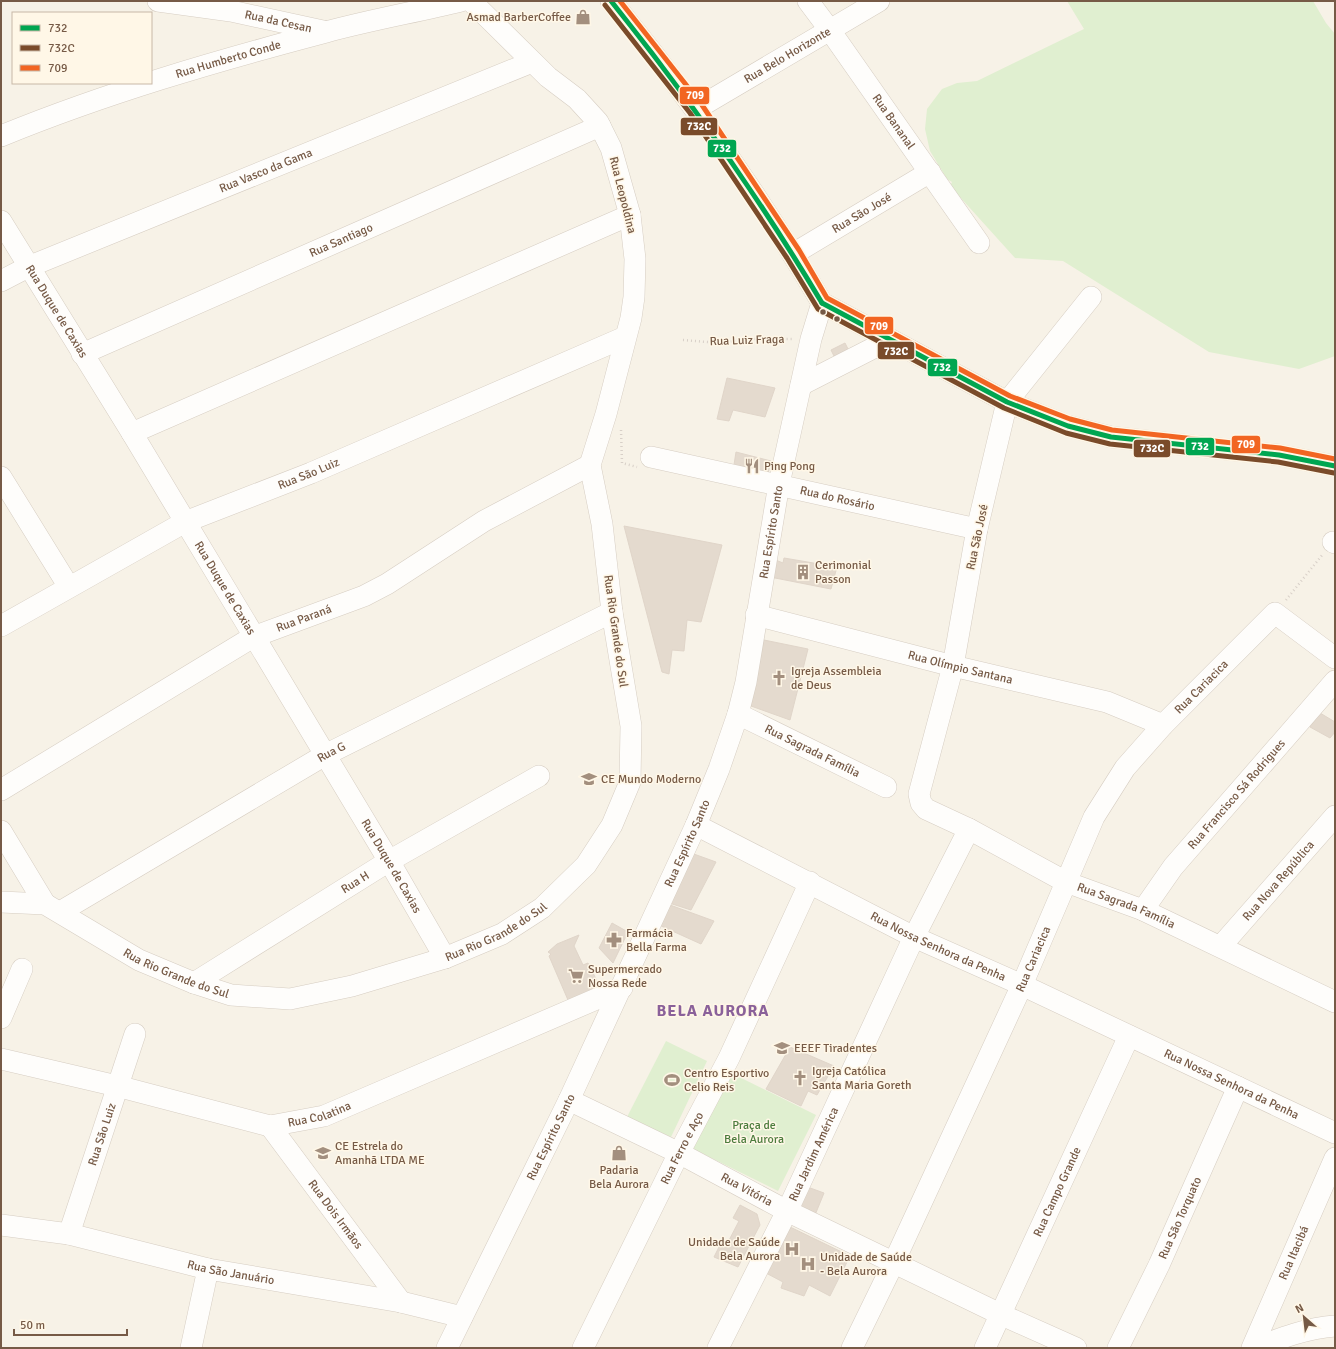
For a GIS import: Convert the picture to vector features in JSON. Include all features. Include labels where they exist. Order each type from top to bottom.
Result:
[{"type":"street","name":"Rua da Cesan","points":[[158,1],[231,11],[327,32]]},
{"type":"street","name":"Rua Humberto Conde","points":[[152,83],[200,67],[425,5],[461,1]]},
{"type":"street","name":"Rua Leopoldina","points":[[471,1],[548,77],[577,99],[600,126],[611,148],[630,215],[633,237],[635,278],[631,318],[606,414],[590,465]]},
{"type":"street","points":[[611,1],[696,109],[794,254],[822,303],[1007,402],[1068,426],[1111,437],[1279,455],[1335,466]]},
{"type":"street","name":"Rua Bananal","points":[[808,1],[830,29],[979,243]]},
{"type":"street","name":"Rua Belo Horizonte","points":[[696,109],[879,1]]},
{"type":"street","name":"Rua Vasco da Gama","points":[[1,281],[28,267],[532,62]]},
{"type":"street","name":"Rua Humberto Conde","points":[[1,136],[99,100],[148,84]]},
{"type":"street","name":"Rua Santiago","points":[[82,354],[600,126]]},
{"type":"street","name":"Rua São José","points":[[794,254],[930,172]]},
{"type":"street","points":[[132,433],[630,215]]},
{"type":"street","name":"Rua Duque de Caxias","points":[[1,221],[28,267],[132,433],[253,637],[389,861],[445,958]]},
{"type":"street","name":"Rua São José","points":[[921,803],[919,794],[953,666],[977,529],[1007,402],[1091,298]]},
{"type":"street","name":"Rua Espírito Santo","points":[[448,1348],[622,988],[696,826],[719,769],[738,714],[746,682],[779,484],[811,340],[822,303]]},
{"type":"street","name":"Rua São Luiz","points":[[1,626],[184,522],[312,473],[625,337]]},
{"type":"street","points":[[801,385],[889,340]]},
{"type":"street","name":"Rua do Rosário","points":[[646,463],[779,484],[977,529]]},
{"type":"street","name":"Rua Rio Grande do Sul","points":[[1,902],[52,908],[139,960],[194,983],[231,995],[290,999],[352,986],[445,958],[502,934],[542,908],[586,865],[612,825],[630,782],[631,726],[612,612],[602,524],[590,465]]},
{"type":"street","name":"Rua Paraná","points":[[1,790],[253,637],[364,596],[387,584],[484,521],[590,465]]},
{"type":"street","points":[[1,477],[69,587]]},
{"type":"street","name":"Rua G","points":[[52,908],[325,755],[612,612]]},
{"type":"street","points":[[1276,613],[1335,658]]},
{"type":"street","name":"Rua Cariacica","points":[[852,1348],[894,1262],[1022,985],[1094,817],[1125,768],[1163,725],[1276,613]]},
{"type":"street","name":"Rua Olímpio Santana","points":[[756,615],[953,666],[1107,702],[1163,725]]},
{"type":"street","name":"Rua Francisco Sá Rodrigues","points":[[1143,910],[1173,867],[1335,681]]},
{"type":"street","name":"Rua Sagrada Família","points":[[738,714],[886,787]]},
{"type":"street","name":"Rua H","points":[[194,983],[389,861],[539,776]]},
{"type":"street","name":"Rua Sagrada Família","points":[[921,803],[926,809],[970,829],[1066,882],[1143,910],[1333,997]]},
{"type":"street","name":"Rua Nova República","points":[[1221,946],[1335,816]]},
{"type":"street","name":"Rua Nossa Senhora da Penha","points":[[696,826],[810,882],[914,937],[1022,985],[1335,1133]]},
{"type":"street","name":"Rua Jardim América","points":[[718,1348],[787,1211],[914,937],[970,829]]},
{"type":"street","points":[[1,831],[52,908]]},
{"type":"street","name":"Rua Ferro e Aço","points":[[583,1348],[679,1153],[729,1058],[810,882]]},
{"type":"street","points":[[1,1018],[22,969]]},
{"type":"street","name":"Rua Colatina","points":[[1,1059],[117,1086],[270,1126],[324,1116],[622,988]]},
{"type":"street","name":"Rua São Luiz","points":[[69,1234],[135,1034]]},
{"type":"street","name":"Rua Campo Grande","points":[[985,1348],[1129,1036]]},
{"type":"street","name":"Rua São Torquato","points":[[1118,1348],[1159,1265],[1238,1087]]},
{"type":"street","name":"Rua Vitória","points":[[569,1100],[679,1153],[787,1211],[1076,1348]]},
{"type":"street","name":"Rua Dois Irmãos","points":[[270,1126],[401,1302]]},
{"type":"street","name":"Rua Itacibá","points":[[1254,1348],[1335,1158]]},
{"type":"street","name":"Rua São Januário","points":[[1,1226],[69,1234],[208,1269],[401,1302],[462,1317]]},
{"type":"street","points":[[191,1348],[208,1269]]},
{"type":"street","points":[[1254,1348],[1283,1337],[1320,1327],[1335,1326]]},
{"type":"path","name":"Rua Luiz Fraga","points":[[683,340],[719,343],[751,339],[811,340]]},
{"type":"path","points":[[606,414],[621,421],[622,463],[646,463]]},
{"type":"path","points":[[1276,613],[1334,542]]},
{"type":"green space","points":[[1067,1],[1313,1],[1326,23],[1335,34],[1335,356],[1299,369],[1209,352],[1063,261],[1015,258],[950,186],[952,182],[947,179],[930,151],[925,129],[927,109],[942,89],[957,83],[977,81],[1084,29]]},
{"type":"green space","name":"Centro Esportivo Celio Reis","points":[[666,1041],[707,1061],[671,1137],[626,1119]]},
{"type":"green space","name":"Praça de Bela Aurora","points":[[729,1072],[816,1115],[778,1191],[691,1148]]},
{"type":"building","points":[[845,343],[850,353],[836,360],[831,350]]},
{"type":"building","points":[[727,378],[775,388],[765,417],[733,410],[729,421],[717,419]]},
{"type":"building","name":"Ping Pong","points":[[736,452],[771,461],[767,478],[733,471]]},
{"type":"building","points":[[624,526],[722,545],[701,622],[687,620],[684,651],[672,650],[669,674],[662,672]]},
{"type":"building","name":"Cerimonial Passon","points":[[784,558],[837,567],[831,589],[770,577],[773,559],[783,563]]},
{"type":"building","name":"Igreja Assembleia de Deus","points":[[764,640],[808,649],[790,720],[751,706]]},
{"type":"building","points":[[1320,713],[1335,722],[1335,732],[1330,738],[1310,727]]},
{"type":"building","points":[[691,853],[716,862],[691,910],[666,902]]},
{"type":"building","points":[[670,905],[714,921],[701,944],[659,925]]},
{"type":"building","name":"Farmácia Bella Farma","points":[[612,923],[628,932],[613,963],[599,948]]},
{"type":"building","name":"Supermercado Nossa Rede","points":[[579,935],[574,946],[583,965],[588,963],[600,987],[568,1000],[549,956],[551,954],[548,952],[557,944]]},
{"type":"building","name":"Igreja Católica Santa Maria Goreth","points":[[790,1047],[834,1066],[817,1095],[808,1091],[801,1106],[766,1089]]},
{"type":"building","points":[[802,1185],[824,1193],[815,1215],[790,1205]]},
{"type":"building","points":[[740,1205],[757,1214],[760,1225],[738,1267],[714,1257],[720,1245],[726,1246],[739,1221],[733,1218]]},
{"type":"building","name":"Unidade de Saúde - Bela Aurora","points":[[788,1226],[850,1256],[830,1296],[809,1285],[804,1296],[781,1288],[783,1282],[766,1273]]},
{"type":"transit line","name":"732","points":[[611,1],[668,74],[722,148],[748,186],[822,303]]},
{"type":"transit line","name":"709","points":[[620,1],[702,105],[799,250],[827,298],[1010,396],[1070,419],[1112,430],[1280,448],[1335,459]]},
{"type":"transit line","name":"732C","points":[[605,5],[690,113],[787,258],[818,309],[1004,408],[1066,433],[1110,444],[1278,462],[1334,473]]},
{"type":"transit line","name":"732","points":[[822,303],[1007,402],[1068,426],[1111,437],[1279,455],[1335,466]]},
{"type":"place","name":"Asmad BarberCoffee","points":[[583,17]]},
{"type":"place","name":"Ping Pong","points":[[752,466]]},
{"type":"place","name":"Cerimonial Passon","points":[[803,572]]},
{"type":"place","name":"Igreja Assembleia de Deus","points":[[779,678]]},
{"type":"place","name":"CE Mundo Moderno","points":[[589,779]]},
{"type":"place","name":"Farmácia Bella Farma","points":[[614,940]]},
{"type":"place","name":"Supermercado Nossa Rede","points":[[576,976]]},
{"type":"place","name":"EEEF Tiradentes","points":[[782,1048]]},
{"type":"place","name":"Igreja Católica Santa Maria Goreth","points":[[800,1078]]},
{"type":"place","name":"Centro Esportivo Celio Reis","points":[[672,1080]]},
{"type":"place","name":"CE Estrela do Amanhã LTDA ME","points":[[323,1153]]},
{"type":"place","name":"Padaria Bela Aurora","points":[[619,1153]]},
{"type":"place","name":"Unidade de Saúde Bela Aurora","points":[[792,1249]]},
{"type":"place","name":"Unidade de Saúde - Bela Aurora","points":[[808,1264]]},
{"type":"district","name":"BELA AURORA","points":[[713,1010]]}]
